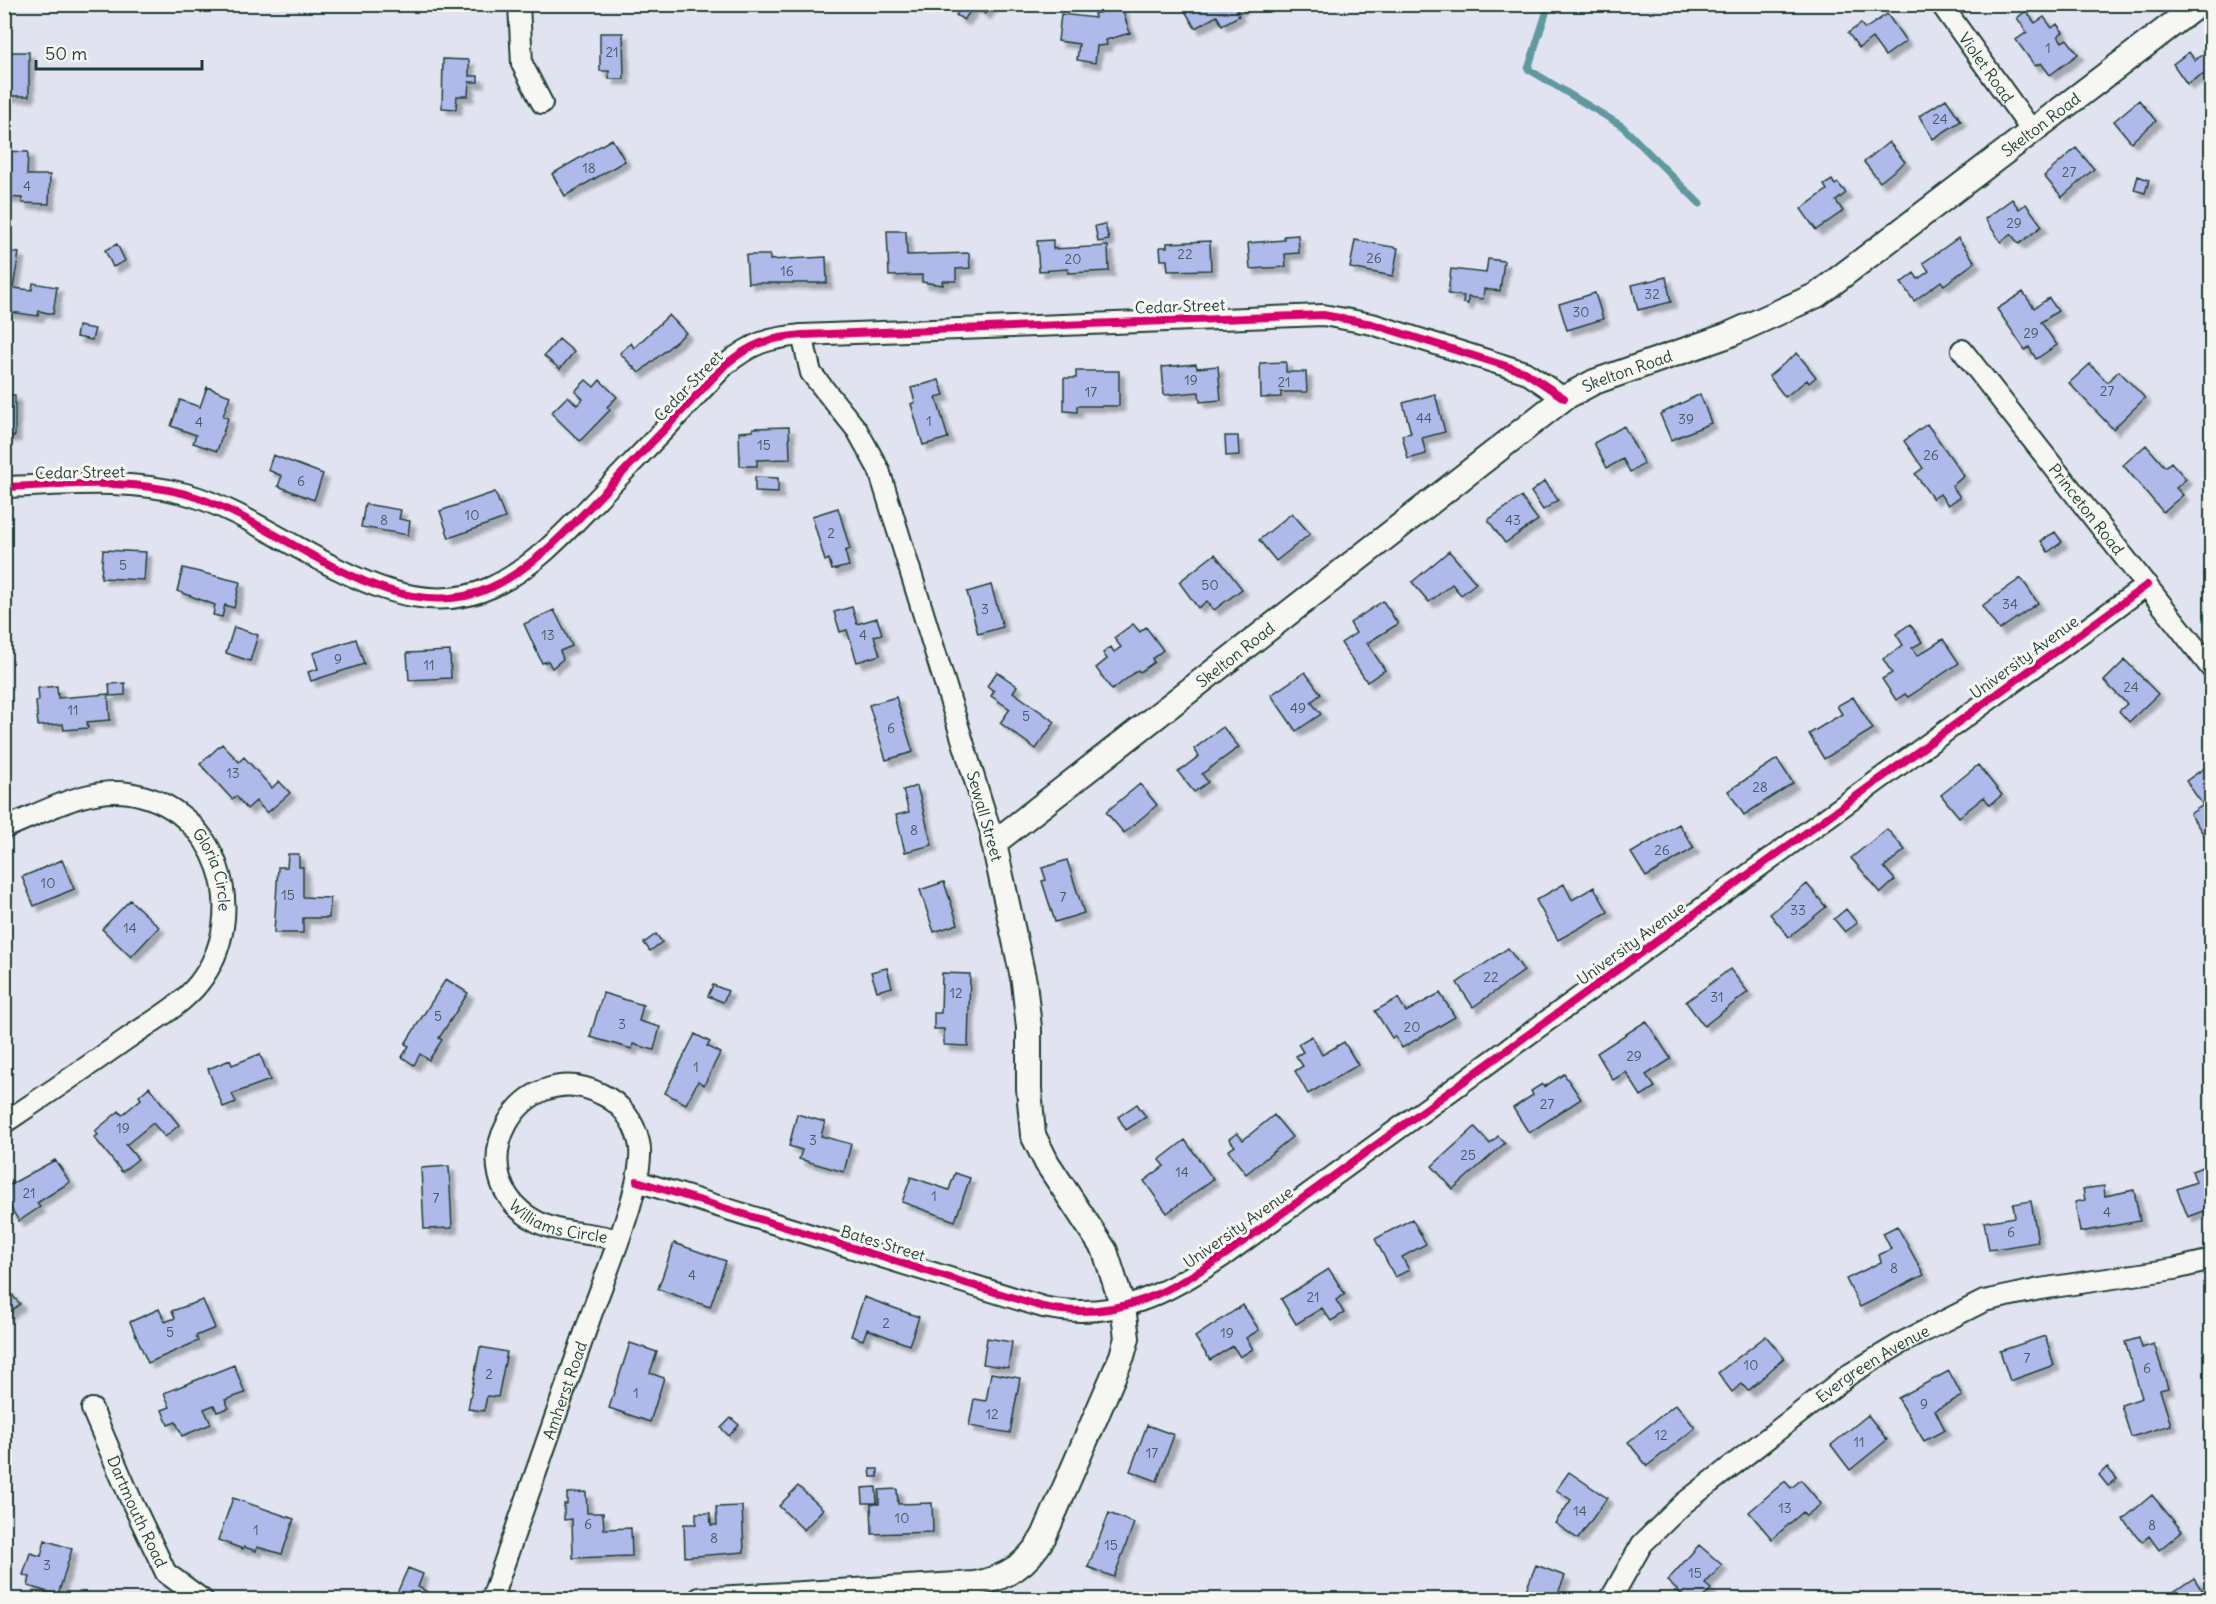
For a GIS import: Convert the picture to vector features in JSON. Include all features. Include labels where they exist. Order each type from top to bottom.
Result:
[{"type":"street","points":[[519,4],[522,64],[542,103]]},
{"type":"street","name":"Violet Road","points":[[1941,4],[2032,131]]},
{"type":"street","name":"Skelton Road","points":[[994,841],[1564,398],[1594,382],[1726,336],[1817,295],[2199,4]]},
{"type":"street","name":"Cedar Street","points":[[4,487],[136,485],[185,494],[232,511],[378,585],[429,600],[450,599],[472,595],[495,586],[533,560],[584,513],[737,355],[757,343],[802,335],[1323,315],[1372,324],[1519,369],[1538,379],[1564,398]]},
{"type":"street","name":"Sewall Street","points":[[802,335],[811,373],[857,430],[879,470],[994,841],[1024,982],[1029,1028],[1029,1089],[1033,1135],[1047,1163],[1106,1251],[1123,1307]]},
{"type":"street","name":"Princeton Road","points":[[1962,350],[2211,669]]},
{"type":"street","name":"University Avenue","points":[[1123,1307],[1181,1282],[1226,1254],[2146,585]]},
{"type":"street","name":"Gloria Circle","points":[[4,828],[89,796],[109,792],[129,793],[153,799],[191,823],[206,841],[217,861],[226,907],[219,948],[198,984],[166,1012],[4,1123]]},
{"type":"street","name":"Williams Circle","points":[[617,1240],[602,1234],[547,1226],[517,1207],[503,1186],[498,1169],[498,1151],[504,1128],[518,1108],[537,1093],[573,1086],[596,1091],[621,1108],[637,1134],[641,1158],[638,1181]]},
{"type":"street","name":"Bates Street","points":[[638,1181],[1043,1307],[1076,1313],[1123,1307]]},
{"type":"street","name":"Amherst Road","points":[[494,1599],[638,1181]]},
{"type":"street","name":"Evergreen Avenue","points":[[1610,1599],[1642,1544],[1684,1503],[1850,1374],[1903,1341],[1984,1301],[2040,1289],[2174,1269],[2211,1260]]},
{"type":"street","points":[[700,1599],[975,1584],[1011,1573],[1030,1557],[1044,1536],[1122,1356],[1127,1338],[1123,1307]]},
{"type":"street","name":"Dartmouth Road","points":[[92,1409],[166,1573],[203,1599]]},
{"type":"building","points":[[964,4],[992,4],[985,14],[974,6],[964,20],[956,15]]},
{"type":"building","points":[[1181,4],[1247,4],[1236,11],[1239,16],[1222,25],[1217,16],[1195,28]]},
{"type":"building","points":[[1121,6],[1130,33],[1106,40],[1107,45],[1097,46],[1095,63],[1077,60],[1079,44],[1058,41],[1061,14],[1095,18],[1094,14]]},
{"type":"building","points":[[2026,11],[2035,23],[2044,17],[2052,28],[2057,24],[2063,32],[2058,36],[2062,42],[2067,39],[2078,54],[2050,75],[2041,63],[2035,66],[2016,40],[2027,32],[2017,18]]},
{"type":"building","points":[[1887,14],[1906,41],[1885,56],[1872,38],[1859,48],[1848,33],[1861,24],[1865,29]]},
{"type":"building","points":[[600,33],[623,33],[624,79],[609,79],[609,71],[600,71]]},
{"type":"building","points":[[2212,48],[2212,86],[2203,74],[2187,84],[2173,64],[2189,52],[2195,60]]},
{"type":"building","points":[[4,52],[29,52],[29,96],[4,96]]},
{"type":"building","points":[[443,59],[469,60],[469,76],[478,76],[478,82],[469,82],[468,96],[457,96],[456,109],[442,108]]},
{"type":"building","points":[[1946,99],[1961,121],[1933,139],[1919,116]]},
{"type":"building","points":[[2139,100],[2156,121],[2131,142],[2114,121]]},
{"type":"building","points":[[612,139],[625,161],[565,196],[552,174]]},
{"type":"building","points":[[1889,142],[1905,162],[1880,182],[1864,162]]},
{"type":"building","points":[[2076,148],[2094,169],[2062,197],[2044,176]]},
{"type":"building","points":[[4,151],[28,152],[27,175],[50,175],[49,204],[22,203],[22,198],[4,197]]},
{"type":"building","points":[[2138,176],[2149,180],[2145,193],[2134,190]]},
{"type":"building","points":[[1832,180],[1835,185],[1838,183],[1846,193],[1836,201],[1843,211],[1816,230],[1801,209],[1827,190],[1824,185]]},
{"type":"building","points":[[2012,199],[2019,209],[2026,204],[2042,226],[2019,244],[2011,234],[2001,242],[1985,219]]},
{"type":"building","points":[[1105,224],[1109,240],[1098,242],[1095,226]]},
{"type":"building","points":[[887,231],[906,231],[907,255],[969,253],[970,268],[956,269],[956,281],[942,281],[943,285],[922,282],[922,275],[889,276]]},
{"type":"building","points":[[1298,235],[1299,253],[1285,254],[1286,267],[1250,269],[1248,243],[1284,240],[1284,236]]},
{"type":"building","points":[[1958,238],[1975,262],[1944,285],[1941,281],[1914,301],[1901,283],[1914,273],[1918,279],[1929,271],[1923,263]]},
{"type":"building","points":[[1053,240],[1053,249],[1108,246],[1109,271],[1068,273],[1068,269],[1039,271],[1037,241]]},
{"type":"building","points":[[1355,240],[1398,248],[1393,276],[1350,268]]},
{"type":"building","points":[[1210,241],[1211,270],[1168,271],[1167,260],[1161,260],[1160,247],[1167,247],[1167,243]]},
{"type":"building","points":[[117,244],[125,261],[113,267],[105,250]]},
{"type":"building","points":[[4,251],[19,253],[13,288],[32,290],[33,283],[57,287],[53,314],[39,311],[38,316],[4,311]]},
{"type":"building","points":[[746,255],[770,255],[770,260],[826,257],[827,283],[748,283]]},
{"type":"building","points":[[1488,259],[1504,261],[1500,291],[1484,289],[1483,299],[1468,297],[1468,304],[1463,303],[1464,296],[1448,294],[1451,269],[1486,273]]},
{"type":"building","points":[[1666,277],[1671,302],[1638,310],[1632,285]]},
{"type":"building","points":[[2023,292],[2034,308],[2049,298],[2058,311],[2041,322],[2057,345],[2036,359],[2029,347],[2025,350],[1997,309]]},
{"type":"building","points":[[1595,293],[1603,319],[1567,330],[1559,304]]},
{"type":"building","points":[[669,315],[686,333],[639,373],[620,353],[631,343],[634,348]]},
{"type":"building","points":[[78,326],[95,329],[92,340],[76,337]]},
{"type":"building","points":[[559,339],[574,352],[560,369],[544,356]]},
{"type":"building","points":[[1797,353],[1816,377],[1809,383],[1807,380],[1785,397],[1769,376]]},
{"type":"building","points":[[1286,362],[1286,372],[1306,372],[1307,392],[1281,392],[1281,397],[1261,398],[1260,363]]},
{"type":"building","points":[[1196,364],[1197,368],[1218,366],[1221,400],[1200,402],[1199,392],[1164,395],[1162,367]]},
{"type":"building","points":[[2090,364],[2107,382],[2119,371],[2145,398],[2113,429],[2069,383]]},
{"type":"building","points":[[1076,371],[1119,371],[1119,406],[1077,406],[1077,412],[1064,411],[1064,378],[1076,378]]},
{"type":"building","points":[[586,380],[594,387],[600,380],[617,397],[607,407],[610,410],[580,441],[551,413],[568,396],[577,405],[583,399],[575,391]]},
{"type":"building","points":[[939,380],[944,395],[936,397],[948,438],[923,445],[911,404],[915,402],[911,388]]},
{"type":"building","points":[[207,387],[230,396],[223,416],[228,418],[217,451],[193,443],[196,435],[171,426],[180,400],[200,407]]},
{"type":"building","points":[[1435,394],[1445,432],[1422,438],[1426,454],[1408,459],[1402,435],[1411,433],[1403,403]]},
{"type":"building","points":[[1700,394],[1711,423],[1671,440],[1660,414]]},
{"type":"building","points":[[4,395],[15,395],[15,436],[4,436]]},
{"type":"building","points":[[1927,424],[1964,476],[1952,486],[1960,497],[1948,505],[1940,494],[1933,499],[1915,474],[1923,468],[1904,441]]},
{"type":"building","points":[[1624,426],[1644,464],[1630,472],[1623,459],[1607,468],[1594,443]]},
{"type":"building","points":[[789,427],[790,459],[757,460],[757,466],[740,466],[739,432],[753,431],[753,428]]},
{"type":"building","points":[[1225,436],[1238,436],[1239,455],[1226,456]]},
{"type":"building","points":[[2146,445],[2165,467],[2171,462],[2186,479],[2176,488],[2183,495],[2163,512],[2123,465]]},
{"type":"building","points":[[273,455],[323,474],[314,500],[278,486],[282,476],[268,470]]},
{"type":"building","points":[[755,477],[778,478],[778,493],[755,492]]},
{"type":"building","points":[[1545,481],[1558,500],[1543,510],[1531,492]]},
{"type":"building","points":[[495,492],[505,518],[449,538],[440,511]]},
{"type":"building","points":[[1521,497],[1538,520],[1505,543],[1488,520]]},
{"type":"building","points":[[365,504],[401,510],[399,519],[410,521],[408,535],[361,527]]},
{"type":"building","points":[[838,508],[850,549],[845,551],[849,566],[832,570],[829,559],[825,561],[812,516]]},
{"type":"building","points":[[1292,513],[1310,534],[1276,561],[1259,540]]},
{"type":"building","points":[[2055,532],[2062,542],[2048,552],[2041,541]]},
{"type":"building","points":[[103,550],[146,552],[144,580],[101,578]]},
{"type":"building","points":[[1449,551],[1476,583],[1461,595],[1452,584],[1429,602],[1412,582]]},
{"type":"building","points":[[1215,554],[1242,589],[1214,610],[1207,601],[1198,608],[1179,582]]},
{"type":"building","points":[[183,568],[240,582],[234,608],[225,605],[222,617],[213,615],[215,605],[177,591]]},
{"type":"building","points":[[2021,578],[2038,603],[1999,630],[1982,606]]},
{"type":"building","points":[[991,585],[1003,627],[978,634],[967,592]]},
{"type":"building","points":[[1383,601],[1398,624],[1367,643],[1385,670],[1367,682],[1341,643],[1356,633],[1350,623]]},
{"type":"building","points":[[852,607],[857,624],[877,618],[882,634],[874,636],[880,655],[857,662],[847,630],[840,632],[834,612]]},
{"type":"building","points":[[554,610],[572,646],[560,651],[563,659],[552,668],[548,661],[542,663],[524,624]]},
{"type":"building","points":[[1133,624],[1140,632],[1146,627],[1163,650],[1152,659],[1154,662],[1140,672],[1138,670],[1112,690],[1096,668],[1107,659],[1103,653],[1111,647],[1114,652],[1121,647],[1114,638]]},
{"type":"building","points":[[1910,624],[1922,642],[1912,648],[1917,656],[1943,639],[1959,663],[1908,697],[1905,694],[1896,700],[1882,679],[1892,673],[1883,659],[1903,645],[1896,634]]},
{"type":"building","points":[[234,627],[258,635],[250,661],[226,653]]},
{"type":"building","points":[[356,639],[364,664],[311,681],[308,672],[318,669],[313,653]]},
{"type":"building","points":[[450,651],[451,678],[409,680],[407,653]]},
{"type":"building","points":[[2125,660],[2158,694],[2129,722],[2119,711],[2127,704],[2104,681]]},
{"type":"building","points":[[997,672],[1017,686],[1013,692],[1055,722],[1036,749],[1000,723],[1010,709],[991,696],[994,691],[987,686]]},
{"type":"building","points":[[1305,672],[1321,694],[1311,702],[1321,714],[1296,731],[1271,695]]},
{"type":"building","points":[[125,683],[125,695],[110,696],[109,684]]},
{"type":"building","points":[[57,686],[58,698],[108,694],[110,720],[87,722],[88,728],[64,730],[63,724],[38,726],[36,701],[39,700],[38,688]]},
{"type":"building","points":[[896,697],[913,752],[886,760],[869,705]]},
{"type":"building","points":[[1853,697],[1873,729],[1824,759],[1809,734],[1842,714],[1837,706]]},
{"type":"building","points":[[1223,727],[1239,747],[1202,774],[1208,782],[1194,792],[1178,772],[1199,756],[1194,749]]},
{"type":"building","points":[[222,744],[239,762],[244,757],[272,788],[279,781],[290,793],[267,813],[256,801],[247,809],[236,796],[232,799],[200,764]]},
{"type":"building","points":[[1777,759],[1793,783],[1744,815],[1728,791]]},
{"type":"building","points":[[1978,765],[2002,795],[1990,805],[1984,797],[1959,817],[1941,795]]},
{"type":"building","points":[[2209,765],[2212,839],[2208,841],[2190,814],[2203,805],[2186,781]]},
{"type":"building","points":[[1140,784],[1157,805],[1124,833],[1106,812]]},
{"type":"building","points":[[917,786],[932,845],[905,852],[896,815],[909,812],[903,790]]},
{"type":"building","points":[[1679,824],[1694,848],[1646,877],[1631,853]]},
{"type":"building","points":[[1887,829],[1905,850],[1884,867],[1895,880],[1881,893],[1851,858]]},
{"type":"building","points":[[288,854],[299,854],[299,867],[303,867],[303,897],[330,898],[329,918],[303,918],[303,933],[274,933],[278,867],[287,867]]},
{"type":"building","points":[[62,860],[74,889],[34,906],[22,877]]},
{"type":"building","points":[[1067,860],[1084,913],[1055,922],[1042,881],[1046,880],[1042,868]]},
{"type":"building","points":[[944,882],[958,924],[934,932],[920,890]]},
{"type":"building","points":[[1564,884],[1572,900],[1594,887],[1608,912],[1558,940],[1536,900]]},
{"type":"building","points":[[1807,884],[1826,907],[1789,937],[1770,914]]},
{"type":"building","points":[[130,900],[159,927],[131,957],[102,929]]},
{"type":"building","points":[[1846,909],[1857,923],[1845,932],[1834,919]]},
{"type":"building","points":[[656,934],[662,942],[650,951],[644,943]]},
{"type":"building","points":[[1508,948],[1524,971],[1473,1007],[1457,983]]},
{"type":"building","points":[[887,968],[892,987],[877,991],[871,972]]},
{"type":"building","points":[[1730,969],[1748,992],[1704,1026],[1686,1002]]},
{"type":"building","points":[[942,973],[970,974],[968,1046],[944,1045],[944,1029],[934,1029],[934,1013],[941,1013]]},
{"type":"building","points":[[446,979],[468,993],[439,1038],[442,1040],[429,1060],[420,1054],[414,1065],[402,1057],[409,1046],[405,1044]]},
{"type":"building","points":[[713,985],[728,991],[723,1002],[708,996]]},
{"type":"building","points":[[603,993],[643,1005],[639,1021],[660,1027],[654,1050],[633,1044],[632,1049],[590,1037]]},
{"type":"building","points":[[1440,993],[1455,1017],[1402,1048],[1395,1036],[1392,1038],[1375,1011],[1398,998],[1406,1012]]},
{"type":"building","points":[[1646,1021],[1671,1059],[1646,1075],[1655,1087],[1641,1096],[1626,1072],[1613,1080],[1597,1053]]},
{"type":"building","points":[[695,1034],[710,1042],[707,1046],[720,1053],[704,1085],[698,1081],[686,1104],[665,1093]]},
{"type":"building","points":[[1312,1036],[1322,1055],[1344,1042],[1358,1065],[1308,1094],[1295,1071],[1303,1066],[1296,1056],[1303,1052],[1298,1044]]},
{"type":"building","points":[[260,1054],[270,1080],[232,1094],[236,1102],[223,1107],[208,1069],[230,1060],[232,1065]]},
{"type":"building","points":[[1564,1074],[1581,1099],[1529,1133],[1513,1108],[1533,1095],[1531,1091],[1542,1084],[1544,1087]]},
{"type":"building","points":[[149,1087],[179,1125],[165,1137],[153,1123],[126,1145],[138,1159],[122,1172],[94,1137],[98,1135],[95,1131],[119,1111],[122,1115],[141,1099],[139,1096]]},
{"type":"building","points":[[1137,1104],[1146,1117],[1126,1130],[1118,1117]]},
{"type":"building","points":[[797,1114],[825,1122],[821,1136],[851,1144],[844,1172],[799,1159],[802,1150],[789,1146]]},
{"type":"building","points":[[1274,1115],[1292,1137],[1246,1174],[1228,1151],[1235,1146],[1229,1139],[1237,1133],[1243,1140]]},
{"type":"building","points":[[1475,1127],[1490,1144],[1498,1136],[1505,1143],[1453,1189],[1432,1166]]},
{"type":"building","points":[[1185,1140],[1213,1179],[1167,1213],[1144,1181],[1164,1166],[1159,1160]]},
{"type":"building","points":[[55,1160],[70,1182],[37,1203],[40,1207],[19,1221],[4,1198],[4,1188]]},
{"type":"building","points":[[2210,1164],[2212,1208],[2188,1217],[2177,1189],[2196,1182],[2192,1171]]},
{"type":"building","points":[[449,1166],[452,1228],[424,1229],[421,1168]]},
{"type":"building","points":[[955,1173],[970,1178],[955,1221],[902,1202],[911,1177],[949,1190]]},
{"type":"building","points":[[2104,1186],[2105,1196],[2134,1190],[2140,1221],[2080,1232],[2075,1202],[2085,1200],[2083,1189]]},
{"type":"building","points":[[2031,1201],[2038,1242],[1989,1250],[1984,1222],[2015,1217],[2013,1204]]},
{"type":"building","points":[[1412,1219],[1426,1244],[1402,1257],[1409,1270],[1395,1277],[1375,1239]]},
{"type":"building","points":[[1897,1226],[1924,1275],[1860,1307],[1846,1279],[1881,1262],[1879,1255],[1891,1249],[1883,1233]]},
{"type":"building","points":[[674,1243],[726,1261],[710,1307],[658,1289]]},
{"type":"building","points":[[1329,1269],[1345,1294],[1336,1300],[1344,1313],[1331,1321],[1322,1308],[1296,1324],[1281,1299]]},
{"type":"building","points":[[4,1286],[20,1304],[4,1316]]},
{"type":"building","points":[[864,1297],[919,1317],[909,1345],[867,1329],[863,1340],[851,1336]]},
{"type":"building","points":[[203,1300],[215,1328],[196,1336],[198,1341],[148,1363],[130,1322],[159,1309],[165,1322],[175,1318],[172,1311]]},
{"type":"building","points":[[1243,1305],[1259,1330],[1246,1338],[1253,1349],[1240,1357],[1233,1346],[1210,1360],[1195,1337]]},
{"type":"building","points":[[1766,1336],[1784,1358],[1748,1391],[1742,1384],[1732,1392],[1718,1373]]},
{"type":"building","points":[[2045,1336],[2054,1365],[2010,1381],[2000,1351]]},
{"type":"building","points":[[987,1338],[1012,1342],[1008,1368],[983,1364]]},
{"type":"building","points":[[2139,1338],[2142,1348],[2154,1344],[2168,1388],[2160,1390],[2171,1425],[2131,1437],[2121,1405],[2142,1398],[2125,1342]]},
{"type":"building","points":[[630,1343],[657,1352],[650,1373],[664,1378],[650,1422],[609,1408]]},
{"type":"building","points":[[480,1347],[507,1352],[498,1397],[487,1396],[484,1411],[468,1409]]},
{"type":"building","points":[[234,1365],[245,1393],[225,1400],[229,1408],[217,1412],[214,1405],[204,1409],[211,1424],[182,1436],[176,1422],[168,1425],[162,1410],[170,1407],[164,1393]]},
{"type":"building","points":[[1949,1371],[1962,1396],[1935,1410],[1945,1430],[1924,1441],[1898,1398]]},
{"type":"building","points":[[991,1373],[1020,1378],[1010,1433],[969,1426],[974,1399],[986,1401]]},
{"type":"building","points":[[1676,1404],[1695,1428],[1647,1466],[1628,1442]]},
{"type":"building","points":[[1868,1415],[1887,1440],[1850,1470],[1831,1445]]},
{"type":"building","points":[[731,1418],[739,1425],[729,1436],[721,1428]]},
{"type":"building","points":[[1147,1425],[1174,1435],[1157,1481],[1130,1471]]},
{"type":"building","points":[[2107,1467],[2117,1479],[2108,1486],[2099,1475]]},
{"type":"building","points":[[870,1469],[878,1469],[878,1477],[871,1477]]},
{"type":"building","points":[[1569,1472],[1607,1498],[1578,1539],[1555,1523],[1571,1500],[1556,1490]]},
{"type":"building","points":[[1801,1480],[1821,1504],[1806,1516],[1803,1512],[1772,1539],[1749,1512],[1785,1481],[1791,1488]]},
{"type":"building","points":[[798,1486],[823,1509],[804,1530],[779,1506]]},
{"type":"building","points":[[876,1487],[877,1503],[863,1503],[862,1488]]},
{"type":"building","points":[[897,1489],[898,1504],[932,1503],[933,1532],[872,1534],[871,1504],[879,1504],[879,1490]]},
{"type":"building","points":[[586,1492],[587,1513],[603,1513],[604,1529],[631,1528],[632,1556],[573,1558],[572,1519],[564,1520],[564,1504],[567,1504],[567,1493]]},
{"type":"building","points":[[2152,1495],[2182,1531],[2159,1550],[2149,1536],[2142,1542],[2123,1519]]},
{"type":"building","points":[[233,1498],[294,1519],[282,1554],[257,1547],[256,1551],[244,1547],[243,1549],[218,1540]]},
{"type":"building","points":[[742,1506],[744,1552],[685,1557],[684,1524],[696,1524],[696,1513],[710,1513],[711,1525],[717,1525],[716,1507]]},
{"type":"building","points":[[1109,1513],[1134,1523],[1114,1577],[1088,1567]]},
{"type":"building","points":[[45,1540],[72,1549],[58,1595],[28,1586],[30,1577],[23,1575],[30,1553],[41,1556]]},
{"type":"building","points":[[1699,1545],[1722,1565],[1705,1584],[1711,1589],[1701,1600],[1688,1600],[1667,1581]]},
{"type":"building","points":[[1536,1565],[1565,1576],[1555,1600],[1522,1600]]},
{"type":"building","points":[[408,1568],[423,1574],[418,1587],[428,1592],[425,1600],[394,1600]]},
{"type":"building","points":[[2194,1578],[2208,1600],[2172,1600],[2169,1595]]},
{"type":"waterway","points":[[1549,4],[1528,69],[1622,126],[1700,204]]},
{"type":"cycle path","points":[[4,487],[119,484],[186,494],[222,507],[336,568],[375,586],[414,596],[453,598],[492,587],[524,568],[580,517],[725,365],[744,351],[779,338],[802,335],[1323,315],[1372,324],[1525,372],[1564,398]]},
{"type":"cycle path","points":[[637,1181],[1043,1307],[1069,1311],[1094,1311],[1139,1301],[1183,1281],[1226,1254],[2147,585]]}]
